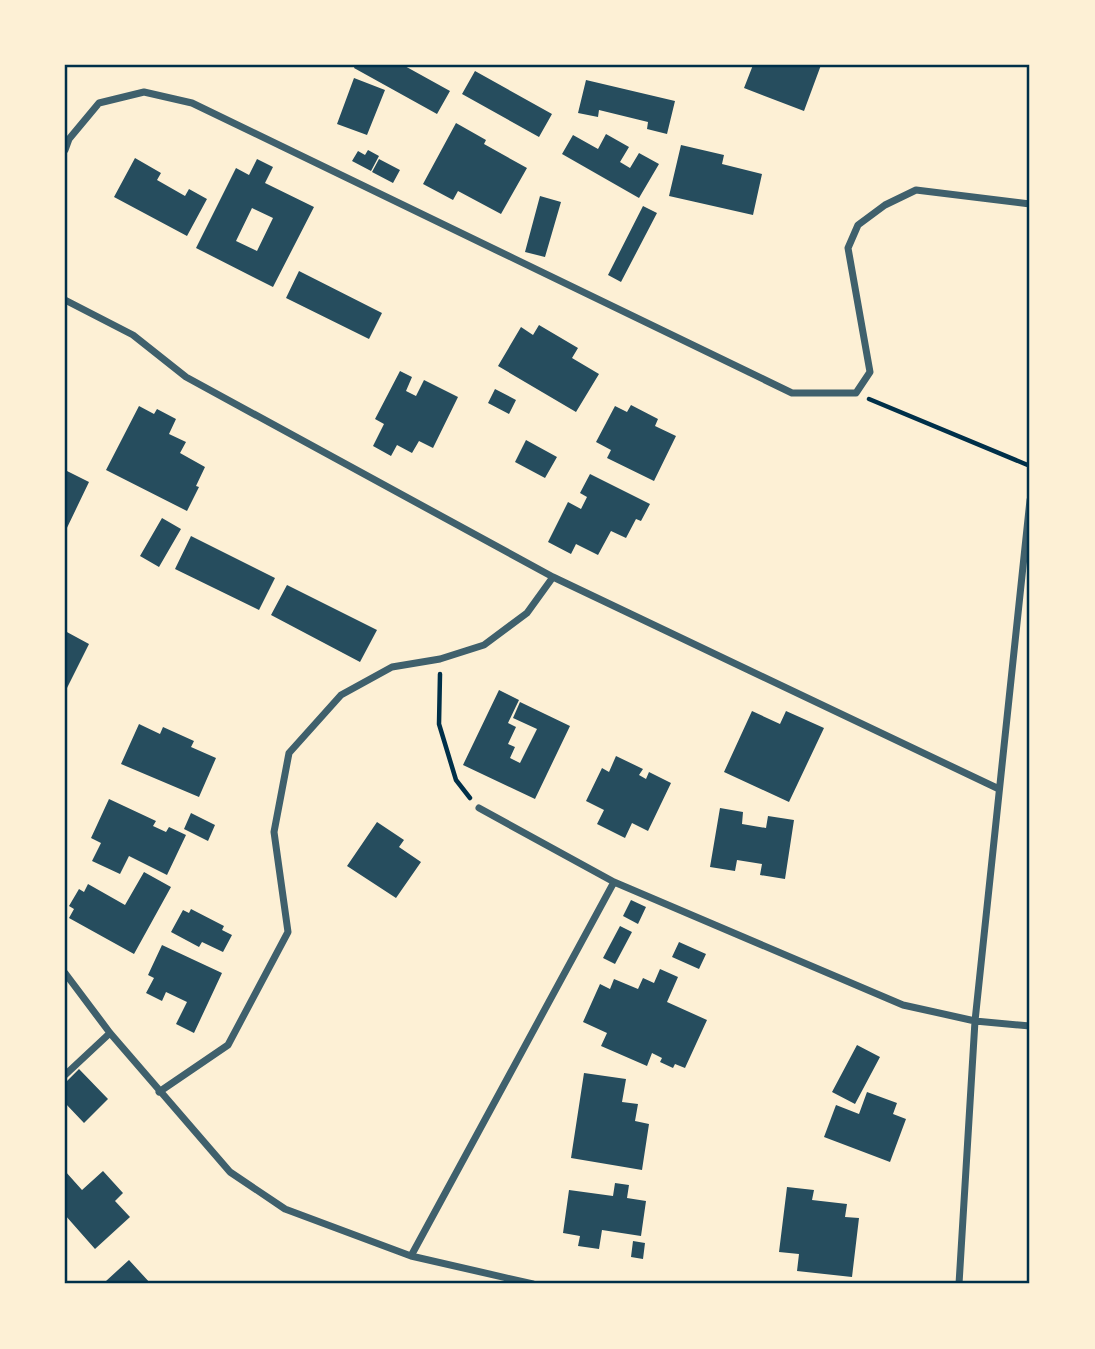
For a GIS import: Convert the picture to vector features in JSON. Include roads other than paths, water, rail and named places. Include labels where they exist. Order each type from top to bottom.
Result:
[{"type":"street","points":[[65,150],[69,139],[99,103],[144,92],[192,103],[792,393],[856,393],[870,372],[848,248],[858,225],[885,205],[916,190],[1030,204]]},
{"type":"street","points":[[65,300],[133,335],[186,377],[553,577],[999,789]]},
{"type":"street","points":[[959,1284],[975,1021],[1030,500]]},
{"type":"street","points":[[159,1092],[228,1045],[288,932],[274,832],[289,753],[341,695],[392,667],[440,659],[484,645],[527,613],[553,577]]},
{"type":"street","points":[[479,808],[614,882],[903,1005],[975,1021],[1030,1027]]},
{"type":"street","points":[[411,1256],[614,882]]},
{"type":"street","points":[[65,974],[159,1092],[230,1172],[285,1209],[411,1256],[533,1284]]},
{"type":"street","points":[[65,1075],[110,1033]]}]
